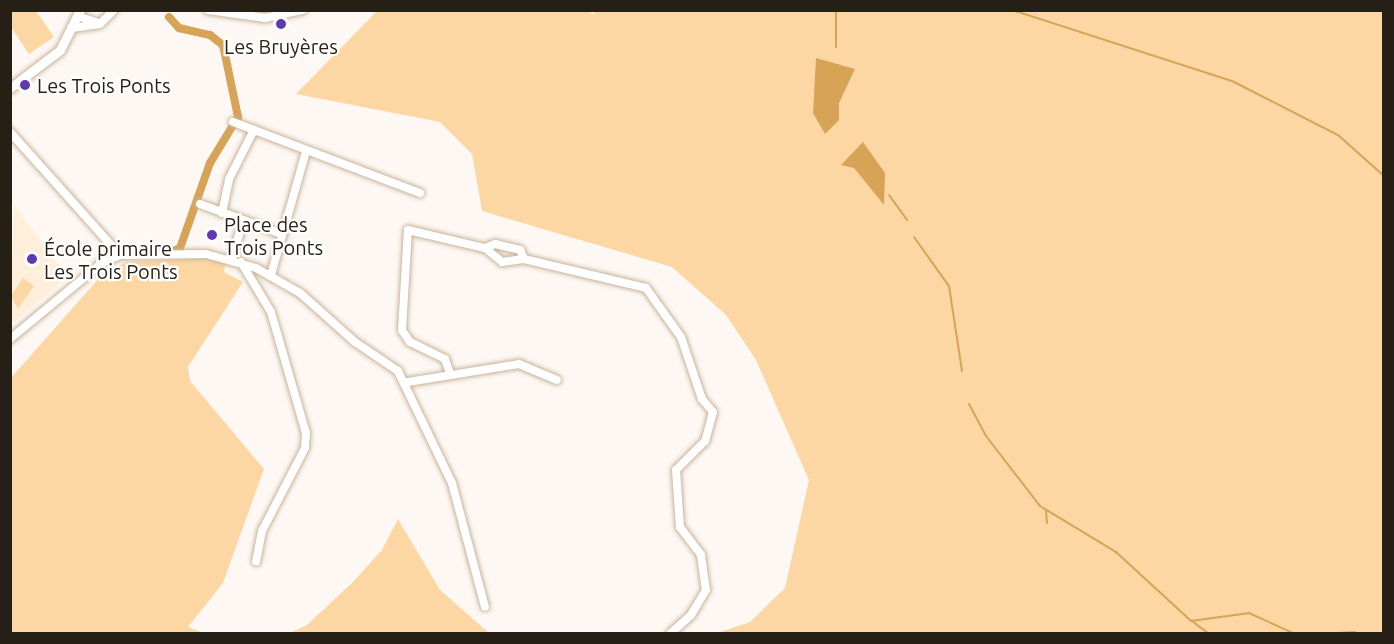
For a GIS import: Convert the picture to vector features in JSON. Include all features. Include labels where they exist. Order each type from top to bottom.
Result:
[{"type":"street","points":[[72,28],[99,24],[114,10]]},
{"type":"street","points":[[208,10],[265,18],[303,10]]},
{"type":"street","points":[[10,88],[60,50],[79,13],[99,24]]},
{"type":"street","points":[[236,123],[420,193]]},
{"type":"street","points":[[222,213],[229,179],[254,130]]},
{"type":"street","points":[[10,132],[120,255]]},
{"type":"street","points":[[270,275],[306,151]]},
{"type":"street","points":[[200,204],[242,223],[281,234]]},
{"type":"street","points":[[232,259],[242,223]]},
{"type":"street","points":[[450,373],[445,359],[410,342],[402,330],[405,240],[408,230],[485,248],[502,262],[524,259],[646,288],[681,337],[702,399],[713,412],[705,441],[676,470],[680,526],[701,555],[706,590],[697,608],[670,633]]},
{"type":"street","points":[[485,248],[495,244],[520,250],[524,259]]},
{"type":"street","points":[[10,339],[102,263],[120,255],[232,259],[270,275],[408,382],[452,483],[485,607]]},
{"type":"street","points":[[240,262],[271,312],[306,433],[305,448],[262,531],[256,561]]},
{"type":"street","points":[[408,382],[450,373],[519,364],[557,380]]},
{"type":"shaded area","points":[[589,10],[592,15],[596,10],[1383,11],[1383,633],[717,633],[750,622],[785,588],[809,480],[756,360],[726,315],[672,267],[482,211],[472,154],[440,122],[296,94],[377,11]]},
{"type":"shaded area","points":[[10,11],[36,11],[54,37],[29,54],[11,27]]},
{"type":"shaded area","points":[[816,58],[855,69],[839,103],[839,120],[825,134],[813,113]]},
{"type":"shaded area","points":[[863,142],[885,173],[884,205],[854,168],[841,165]]},
{"type":"shaded area","name":"École primaire Les Trois Ponts","points":[[14,205],[67,277],[15,322],[11,320]]},
{"type":"shaded area","points":[[215,258],[226,261],[224,272],[243,282],[188,367],[190,381],[264,469],[223,583],[188,627],[204,633],[11,633],[10,379],[101,276],[126,262]]},
{"type":"shaded area","points":[[23,278],[34,286],[18,309],[11,296]]},
{"type":"shaded area","points":[[398,519],[440,590],[489,633],[290,633],[307,625],[352,583],[382,550]]},
{"type":"waterway","points":[[836,10],[836,47]]},
{"type":"waterway","points":[[1012,10],[1232,81],[1338,135],[1384,176]]},
{"type":"waterway","points":[[169,17],[179,28],[210,35],[223,45],[238,117],[210,163],[180,248],[169,253]]},
{"type":"waterway","points":[[889,195],[907,220]]},
{"type":"waterway","points":[[914,237],[949,286],[962,371]]},
{"type":"waterway","points":[[969,404],[986,436],[1040,506],[1116,552],[1191,621],[1249,613],[1295,634]]},
{"type":"waterway","points":[[1046,511],[1047,523]]},
{"type":"waterway","points":[[1192,621],[1209,634]]},
{"type":"waterway","points":[[1318,634],[1355,632]]},
{"type":"waterway","points":[[1365,633],[1384,633]]},
{"type":"place","name":"Les Bruyères","points":[[281,24]]},
{"type":"place","name":"Les Trois Ponts","points":[[25,85]]},
{"type":"place","name":"Place des Trois Ponts","points":[[212,235]]},
{"type":"place","name":"École primaire Les Trois Ponts","points":[[32,259]]}]
